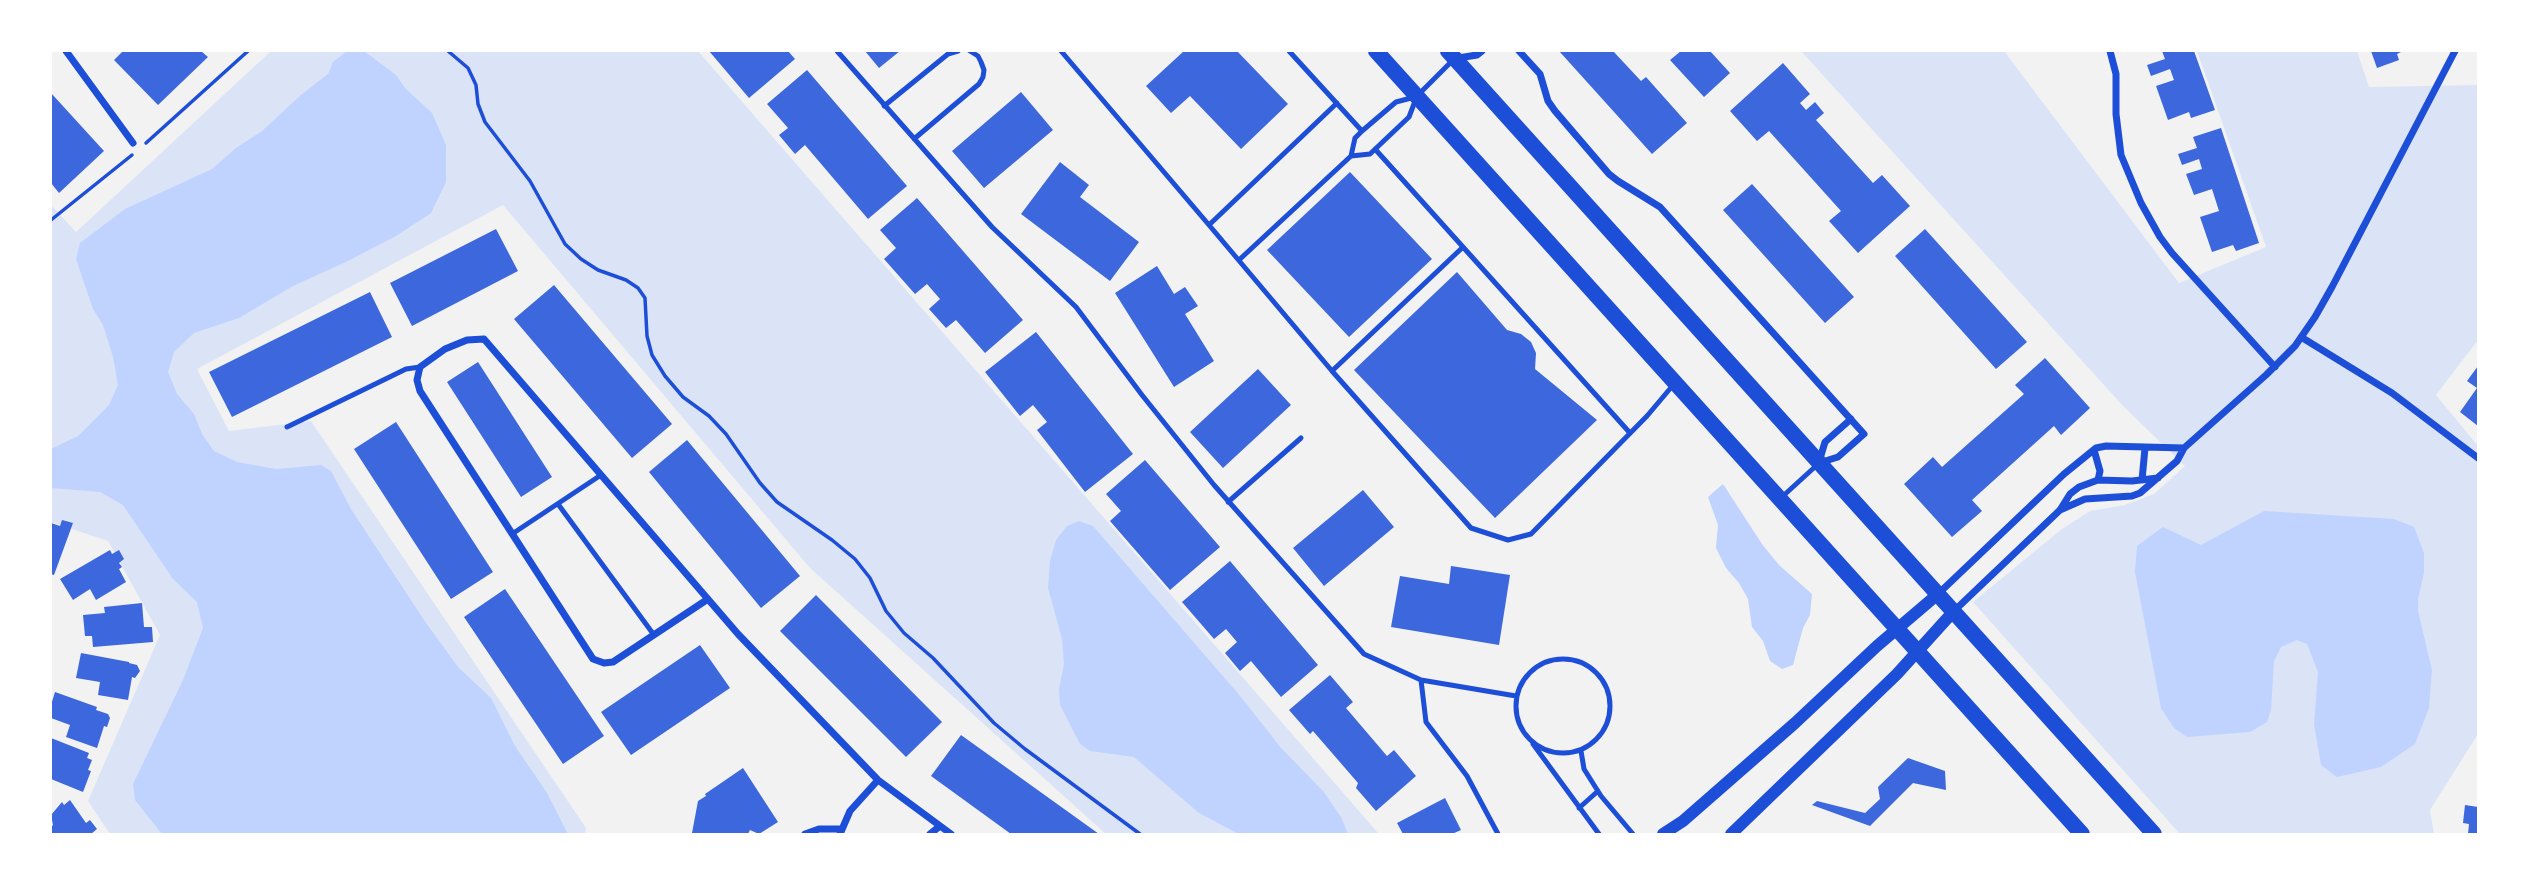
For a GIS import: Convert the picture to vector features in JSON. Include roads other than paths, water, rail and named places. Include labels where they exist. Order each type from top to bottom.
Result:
[{"type":"main road","points":[[1376,51],[2080,834]]},
{"type":"main road","points":[[1453,53],[2154,834]]},
{"type":"street","points":[[66,51],[133,143]]},
{"type":"street","points":[[1453,53],[1476,55],[1482,51]]},
{"type":"street","points":[[1519,51],[1540,74],[1548,101],[1555,111],[1609,174],[1660,207],[1864,434],[1838,457],[1819,463]]},
{"type":"street","points":[[2110,51],[2116,74],[2117,127],[2121,155],[2146,211],[2172,253],[2275,367]]},
{"type":"street","points":[[2060,510],[2085,499],[2132,496],[2140,493],[2177,461],[2184,448],[2275,367],[2301,337],[2332,287],[2455,51]]},
{"type":"street","points":[[2301,337],[2392,393],[2478,458]]},
{"type":"street","points":[[708,599],[613,662],[604,663],[593,659],[420,391],[417,380],[421,367],[445,349],[467,340],[484,339],[708,599],[738,634],[878,779],[951,834]]},
{"type":"street","points":[[1819,463],[1825,442],[1851,419]]},
{"type":"street","points":[[1663,834],[1683,821],[1785,732],[1896,629],[1938,594],[2064,474],[2094,450],[2106,446],[2184,448]]},
{"type":"street","points":[[2142,480],[2145,448]]},
{"type":"street","points":[[2094,450],[2099,463],[2098,480]]},
{"type":"street","points":[[1731,834],[1897,674],[1953,612],[2060,510],[2070,494],[2087,482],[2098,480],[2159,478]]},
{"type":"street","points":[[806,834],[819,829],[841,832],[850,811],[878,779]]},
{"type":"street","points":[[930,834],[940,826]]},
{"type":"lane","points":[[837,51],[992,227],[1076,306],[1142,395],[1228,502],[1364,654],[1421,680],[1516,696]]},
{"type":"lane","points":[[884,106],[948,54],[958,51]]},
{"type":"lane","points":[[914,139],[979,84],[984,70],[978,56],[970,51]]},
{"type":"lane","points":[[1061,51],[1332,371],[1471,528],[1508,540],[1531,534],[1630,433],[1675,382]]},
{"type":"lane","points":[[1289,51],[1362,131]]},
{"type":"lane","points":[[1351,156],[1370,154],[1409,117],[1417,96],[1453,53]]},
{"type":"lane","points":[[1239,260],[1351,156],[1355,138],[1362,131],[1396,102],[1417,96]]},
{"type":"lane","points":[[1209,225],[1337,103]]},
{"type":"lane","points":[[1375,149],[1630,433]]},
{"type":"lane","points":[[1332,371],[1463,247]]},
{"type":"lane","points":[[287,427],[406,369],[421,367]]},
{"type":"lane","points":[[1228,502],[1301,438]]},
{"type":"lane","points":[[1780,498],[1819,463]]},
{"type":"lane","points":[[512,534],[601,475]]},
{"type":"lane","points":[[558,504],[654,635]]},
{"type":"lane","points":[[1531,742],[1546,751],[1564,754],[1581,751],[1603,733],[1611,706],[1603,680],[1581,662],[1554,659],[1529,672],[1516,696],[1517,721],[1531,742],[1599,834]]},
{"type":"lane","points":[[1421,680],[1426,722],[1467,776],[1498,834]]},
{"type":"lane","points":[[1581,751],[1584,769],[1633,834]]},
{"type":"lane","points":[[1579,808],[1598,791]]},
{"type":"water","points":[[347,51],[364,51],[396,75],[405,88],[432,113],[446,145],[446,182],[431,213],[396,236],[293,286],[239,318],[194,333],[174,352],[168,372],[177,394],[194,414],[202,434],[214,451],[237,462],[276,469],[321,465],[331,471],[351,509],[424,620],[458,667],[491,698],[515,746],[547,793],[568,834],[162,834],[135,800],[133,784],[183,680],[203,628],[197,602],[173,579],[123,505],[100,492],[51,488],[51,449],[78,436],[109,405],[118,385],[103,325],[93,309],[76,259],[80,243],[125,209],[212,169],[236,148],[262,131],[328,74],[333,62]]},
{"type":"water","points":[[1723,484],[1762,544],[1779,565],[1812,594],[1810,615],[1803,628],[1793,665],[1782,669],[1770,661],[1763,641],[1752,627],[1748,599],[1726,568],[1716,548],[1718,525],[1708,497]]},
{"type":"water","points":[[2264,511],[2394,519],[2414,527],[2424,553],[2418,611],[2432,670],[2429,708],[2415,744],[2381,767],[2337,777],[2321,765],[2314,724],[2318,672],[2307,644],[2297,640],[2281,647],[2274,661],[2271,710],[2267,722],[2250,732],[2187,737],[2174,728],[2161,708],[2135,572],[2137,546],[2163,527],[2201,545]]},
{"type":"water","points":[[1079,521],[1093,526],[1241,697],[1281,748],[1323,791],[1341,817],[1348,834],[1239,834],[1199,813],[1134,757],[1090,751],[1080,744],[1060,705],[1059,689],[1064,664],[1062,639],[1048,588],[1050,561],[1056,540],[1067,526]]}]
